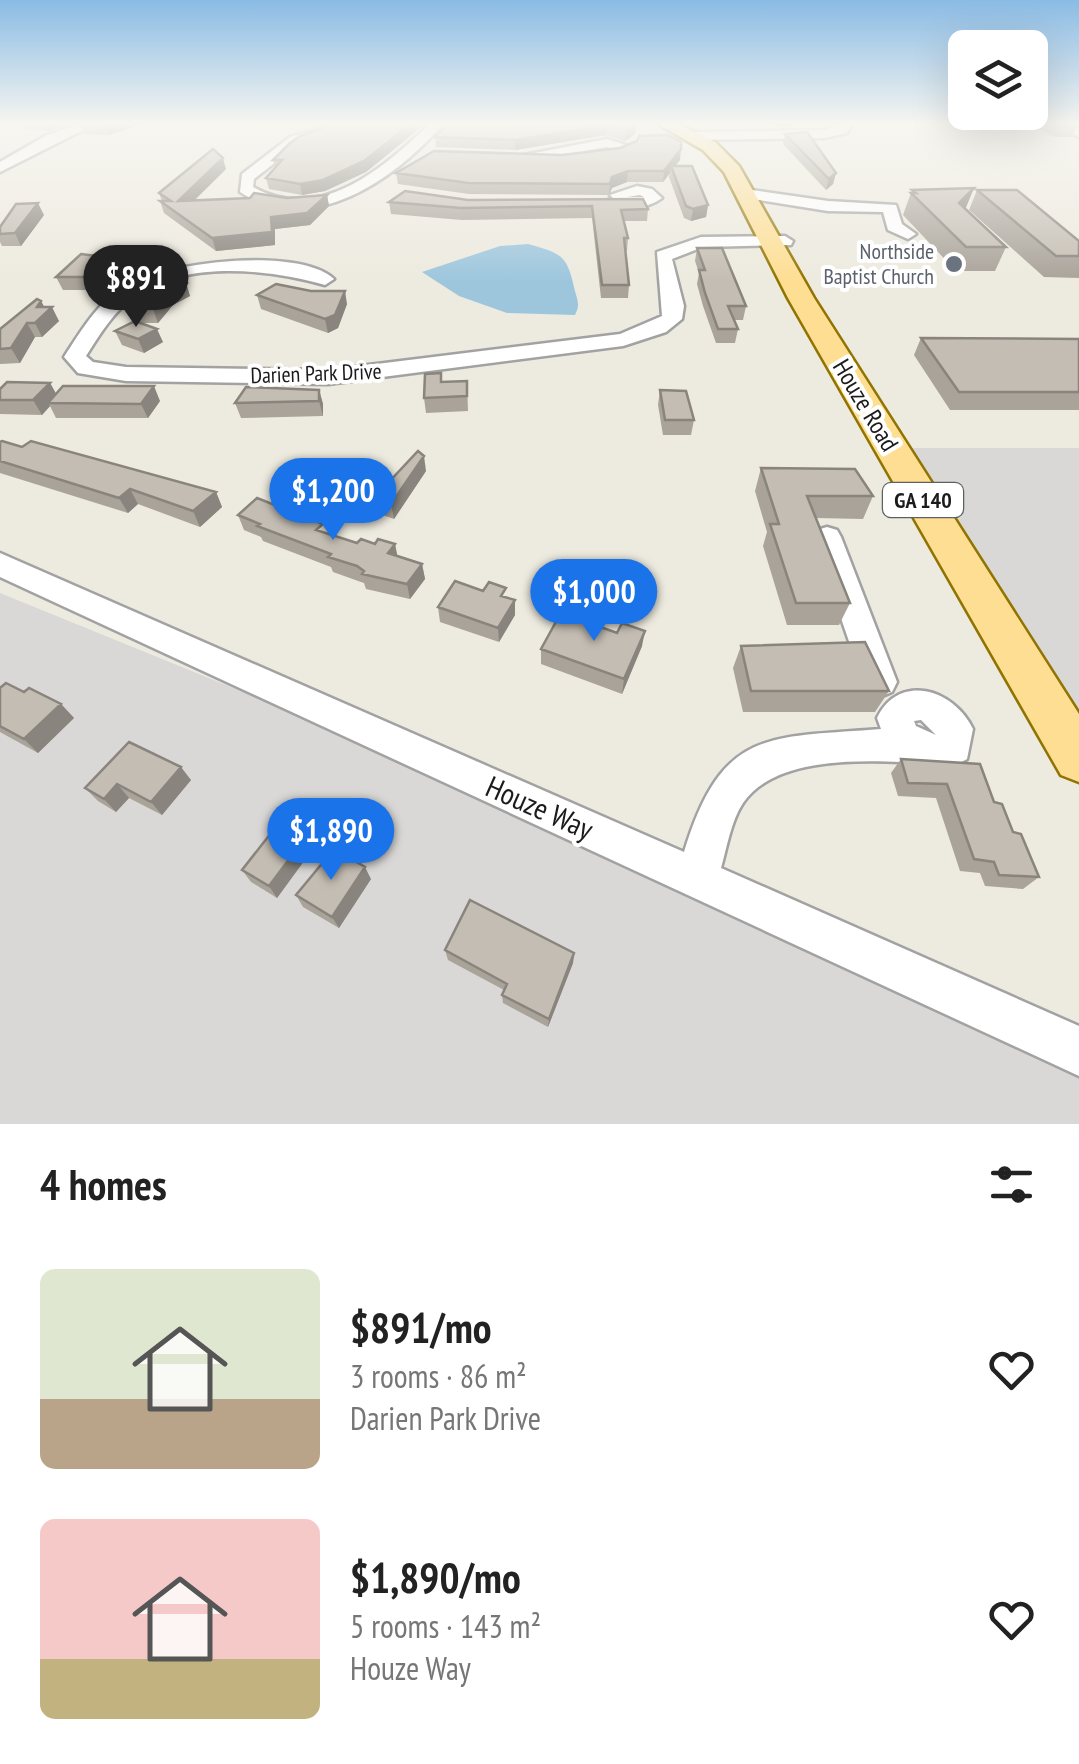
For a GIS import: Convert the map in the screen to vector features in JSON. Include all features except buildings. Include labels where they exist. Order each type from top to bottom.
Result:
[{"type":"main road","name":"Houze Road","points":[[733,176],[777,241],[1079,758]]},
{"type":"street","points":[[247,176],[244,185],[248,192]]},
{"type":"street","points":[[227,197],[248,192],[270,200],[336,198],[365,188],[379,176]]},
{"type":"street","points":[[365,188],[393,195]]},
{"type":"street","points":[[745,194],[893,221],[894,228],[908,234]]},
{"type":"street","points":[[592,203],[622,201]]},
{"type":"street","name":"Darien Park Drive","points":[[325,278],[305,269],[203,268],[168,272],[142,281],[114,303],[75,357],[86,368],[126,374],[328,376],[624,340],[659,328],[672,319],[674,306],[662,256],[700,242],[777,241]]},
{"type":"street","points":[[697,878],[728,791],[747,772],[771,758],[810,747],[905,728],[881,684],[827,536]]},
{"type":"street","name":"Houze Way","points":[[0,564],[1079,1050]]},
{"type":"shaded area","points":[[908,448],[1079,448],[1079,728]]},
{"type":"shaded area","points":[[0,593],[334,729],[1079,1068],[1079,1124],[0,1124]]},
{"type":"water","points":[[528,244],[556,254],[566,263],[578,301],[575,315],[507,313],[459,296],[422,272],[500,246]]},
{"type":"place","name":"Northside Baptist Church","points":[[954,264]]}]
